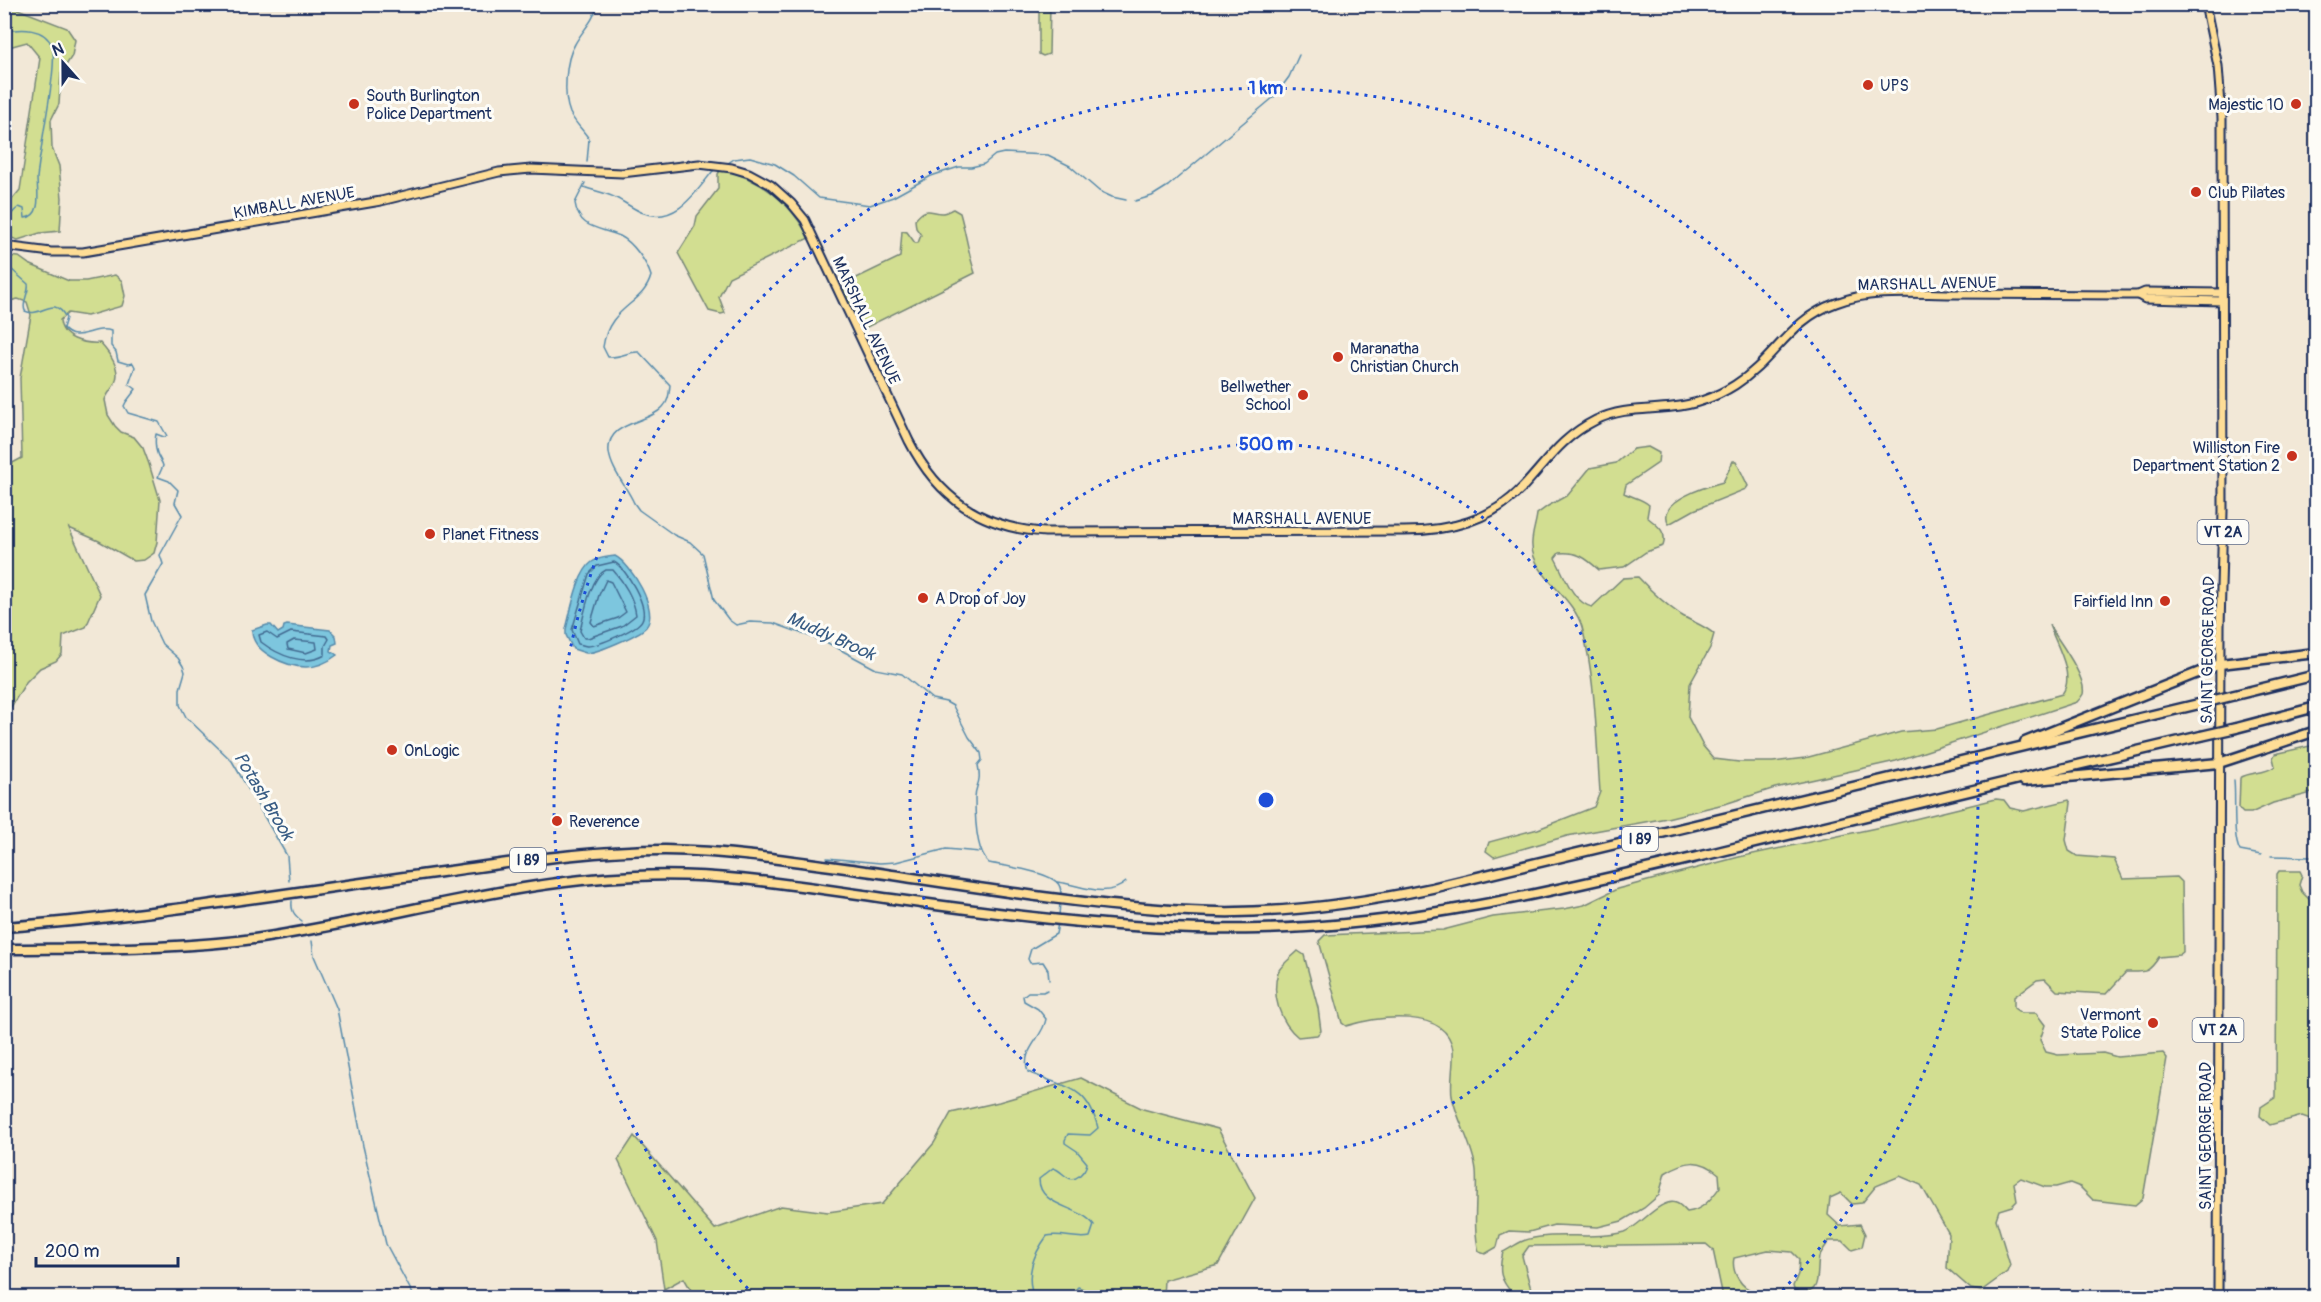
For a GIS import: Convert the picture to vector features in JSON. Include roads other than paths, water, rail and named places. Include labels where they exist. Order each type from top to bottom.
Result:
[{"type":"highway","points":[[2003,751],[2220,664],[2316,653]]},
{"type":"highway","name":"I 89","points":[[4,927],[130,913],[540,859],[625,851],[690,851],[755,856],[1052,897],[1172,910],[1232,912],[1320,908],[1379,900],[1917,773],[2316,675]]},
{"type":"highway","name":"I 89","points":[[4,949],[134,947],[228,942],[302,931],[563,882],[661,875],[721,876],[773,881],[1048,920],[1145,927],[1225,929],[1305,927],[1380,921],[1484,904],[1573,885],[2316,707]]},
{"type":"highway","points":[[2000,783],[2219,763],[2316,731]]},
{"type":"main road","name":"SAINT GEORGE ROAD","points":[[2205,4],[2217,56],[2222,103],[2223,526],[2219,763],[2218,1298]]},
{"type":"main road","name":"MARSHALL AVENUE","points":[[587,171],[632,173],[691,165],[712,165],[740,170],[771,185],[798,211],[810,230],[909,441],[931,477],[952,498],[978,515],[1009,527],[1037,531],[1358,532],[1450,528],[1489,514],[1514,496],[1556,448],[1575,432],[1597,420],[1620,412],[1688,405],[1718,395],[1749,375],[1799,323],[1842,301],[1883,294],[2221,293]]},
{"type":"main road","name":"KIMBALL AVENUE","points":[[4,246],[51,252],[83,252],[381,201],[511,170],[587,171]]},
{"type":"main road","name":"MARSHALL AVENUE","points":[[2138,295],[2145,300],[2222,301]]},
{"type":"water","points":[[615,556],[629,568],[642,588],[649,610],[646,627],[608,647],[586,653],[573,649],[566,635],[566,629],[582,575],[595,560]]},
{"type":"water","points":[[271,625],[278,633],[287,625],[330,630],[336,636],[337,643],[332,645],[331,651],[337,655],[322,664],[310,667],[280,661],[264,651],[253,638],[252,630]]},
{"type":"waterway","name":"Muddy Brook","points":[[587,162],[589,139],[570,113],[566,97],[566,78],[572,51],[598,4]]},
{"type":"waterway","name":"Potash Brook","points":[[4,32],[18,30],[38,32],[49,40],[53,54],[52,81],[37,178],[37,208],[31,216],[25,218],[24,209],[19,207],[15,210],[10,217],[11,239]]},
{"type":"waterway","points":[[1135,201],[1152,196],[1168,186],[1274,97],[1289,77],[1299,55]]},
{"type":"waterway","points":[[728,163],[734,159],[750,157],[775,164],[794,176],[819,198],[870,205],[893,197],[931,176],[959,167],[984,164],[995,155],[1004,153],[1048,155],[1070,166],[1099,191],[1126,200]]},
{"type":"waterway","points":[[584,187],[612,196],[641,212],[663,215],[682,206],[716,169]]},
{"type":"waterway","name":"Muddy Brook","points":[[585,183],[575,203],[581,218],[586,223],[620,236],[630,243],[651,276],[641,294],[612,322],[606,333],[603,347],[608,357],[639,352],[670,385],[668,400],[663,407],[656,413],[621,429],[614,434],[610,442],[610,459],[634,503],[639,510],[674,535],[690,542],[703,554],[714,600],[729,620],[736,625],[750,622],[773,623],[828,643],[876,669],[902,674],[932,699],[953,706],[969,737],[981,753],[982,760],[978,765],[979,781],[975,793],[975,814],[981,851],[989,863],[1027,870],[1055,880],[1061,888],[1061,895]]},
{"type":"waterway","name":"Potash Brook","points":[[9,255],[11,269],[28,284],[25,311],[31,313],[57,307],[66,318],[63,328],[74,335],[98,330],[111,331],[111,346],[116,352],[118,361],[133,363],[135,367],[129,384],[136,389],[124,406],[128,413],[159,422],[167,436],[156,434],[156,451],[163,466],[158,477],[169,481],[178,490],[175,503],[182,515],[160,555],[163,564],[145,595],[151,621],[162,644],[178,658],[183,666],[185,672],[180,689],[180,705],[186,717],[232,761],[287,856],[289,881]]},
{"type":"waterway","points":[[2234,780],[2235,827],[2240,851],[2261,855]]},
{"type":"waterway","points":[[827,858],[880,863],[896,862],[946,849],[980,852]]},
{"type":"waterway","points":[[2271,856],[2310,857]]},
{"type":"waterway","points":[[1057,882],[1092,890],[1110,890],[1126,882]]},
{"type":"waterway","name":"Potash Brook","points":[[292,901],[292,908],[302,921]]},
{"type":"waterway","name":"Muddy Brook","points":[[1059,916],[1060,902]]},
{"type":"waterway","name":"Muddy Brook","points":[[1049,980],[1048,970],[1043,962],[1030,963],[1028,959],[1031,949],[1056,934],[1058,923]]},
{"type":"waterway","name":"Potash Brook","points":[[312,941],[314,956],[337,1009],[363,1146],[386,1244],[415,1298]]},
{"type":"waterway","points":[[1034,1298],[1030,1273],[1034,1258],[1047,1236],[1090,1237],[1094,1225],[1080,1213],[1046,1196],[1039,1179],[1053,1168],[1072,1179],[1079,1176],[1087,1163],[1077,1151],[1065,1143],[1065,1140],[1068,1134],[1090,1135],[1098,1128],[1093,1114],[1081,1095],[1063,1085],[1028,1072],[1026,1064],[1029,1051],[1046,1019],[1038,1009],[1024,1001],[1023,996],[1028,992],[1047,990]]},
{"type":"waterway","points":[[1067,1298],[1078,1287],[1088,1291],[1091,1298]]},
{"type":"place","name":"UPS","points":[[1868,85]]},
{"type":"place","name":"South Burlington Police Department","points":[[354,104]]},
{"type":"place","name":"Majestic 10","points":[[2296,104]]},
{"type":"place","name":"Club Pilates","points":[[2196,192]]},
{"type":"place","name":"Maranatha Christian Church","points":[[1338,357]]},
{"type":"place","name":"Bellwether School","points":[[1303,395]]},
{"type":"place","name":"Williston Fire Department Station 2","points":[[2292,456]]},
{"type":"place","name":"Planet Fitness","points":[[430,534]]},
{"type":"place","name":"A Drop of Joy","points":[[923,598]]},
{"type":"place","name":"Fairfield Inn","points":[[2165,601]]},
{"type":"place","name":"OnLogic","points":[[392,750]]},
{"type":"place","name":"Reverence","points":[[557,821]]},
{"type":"place","name":"Vermont State Police","points":[[2153,1023]]}]
